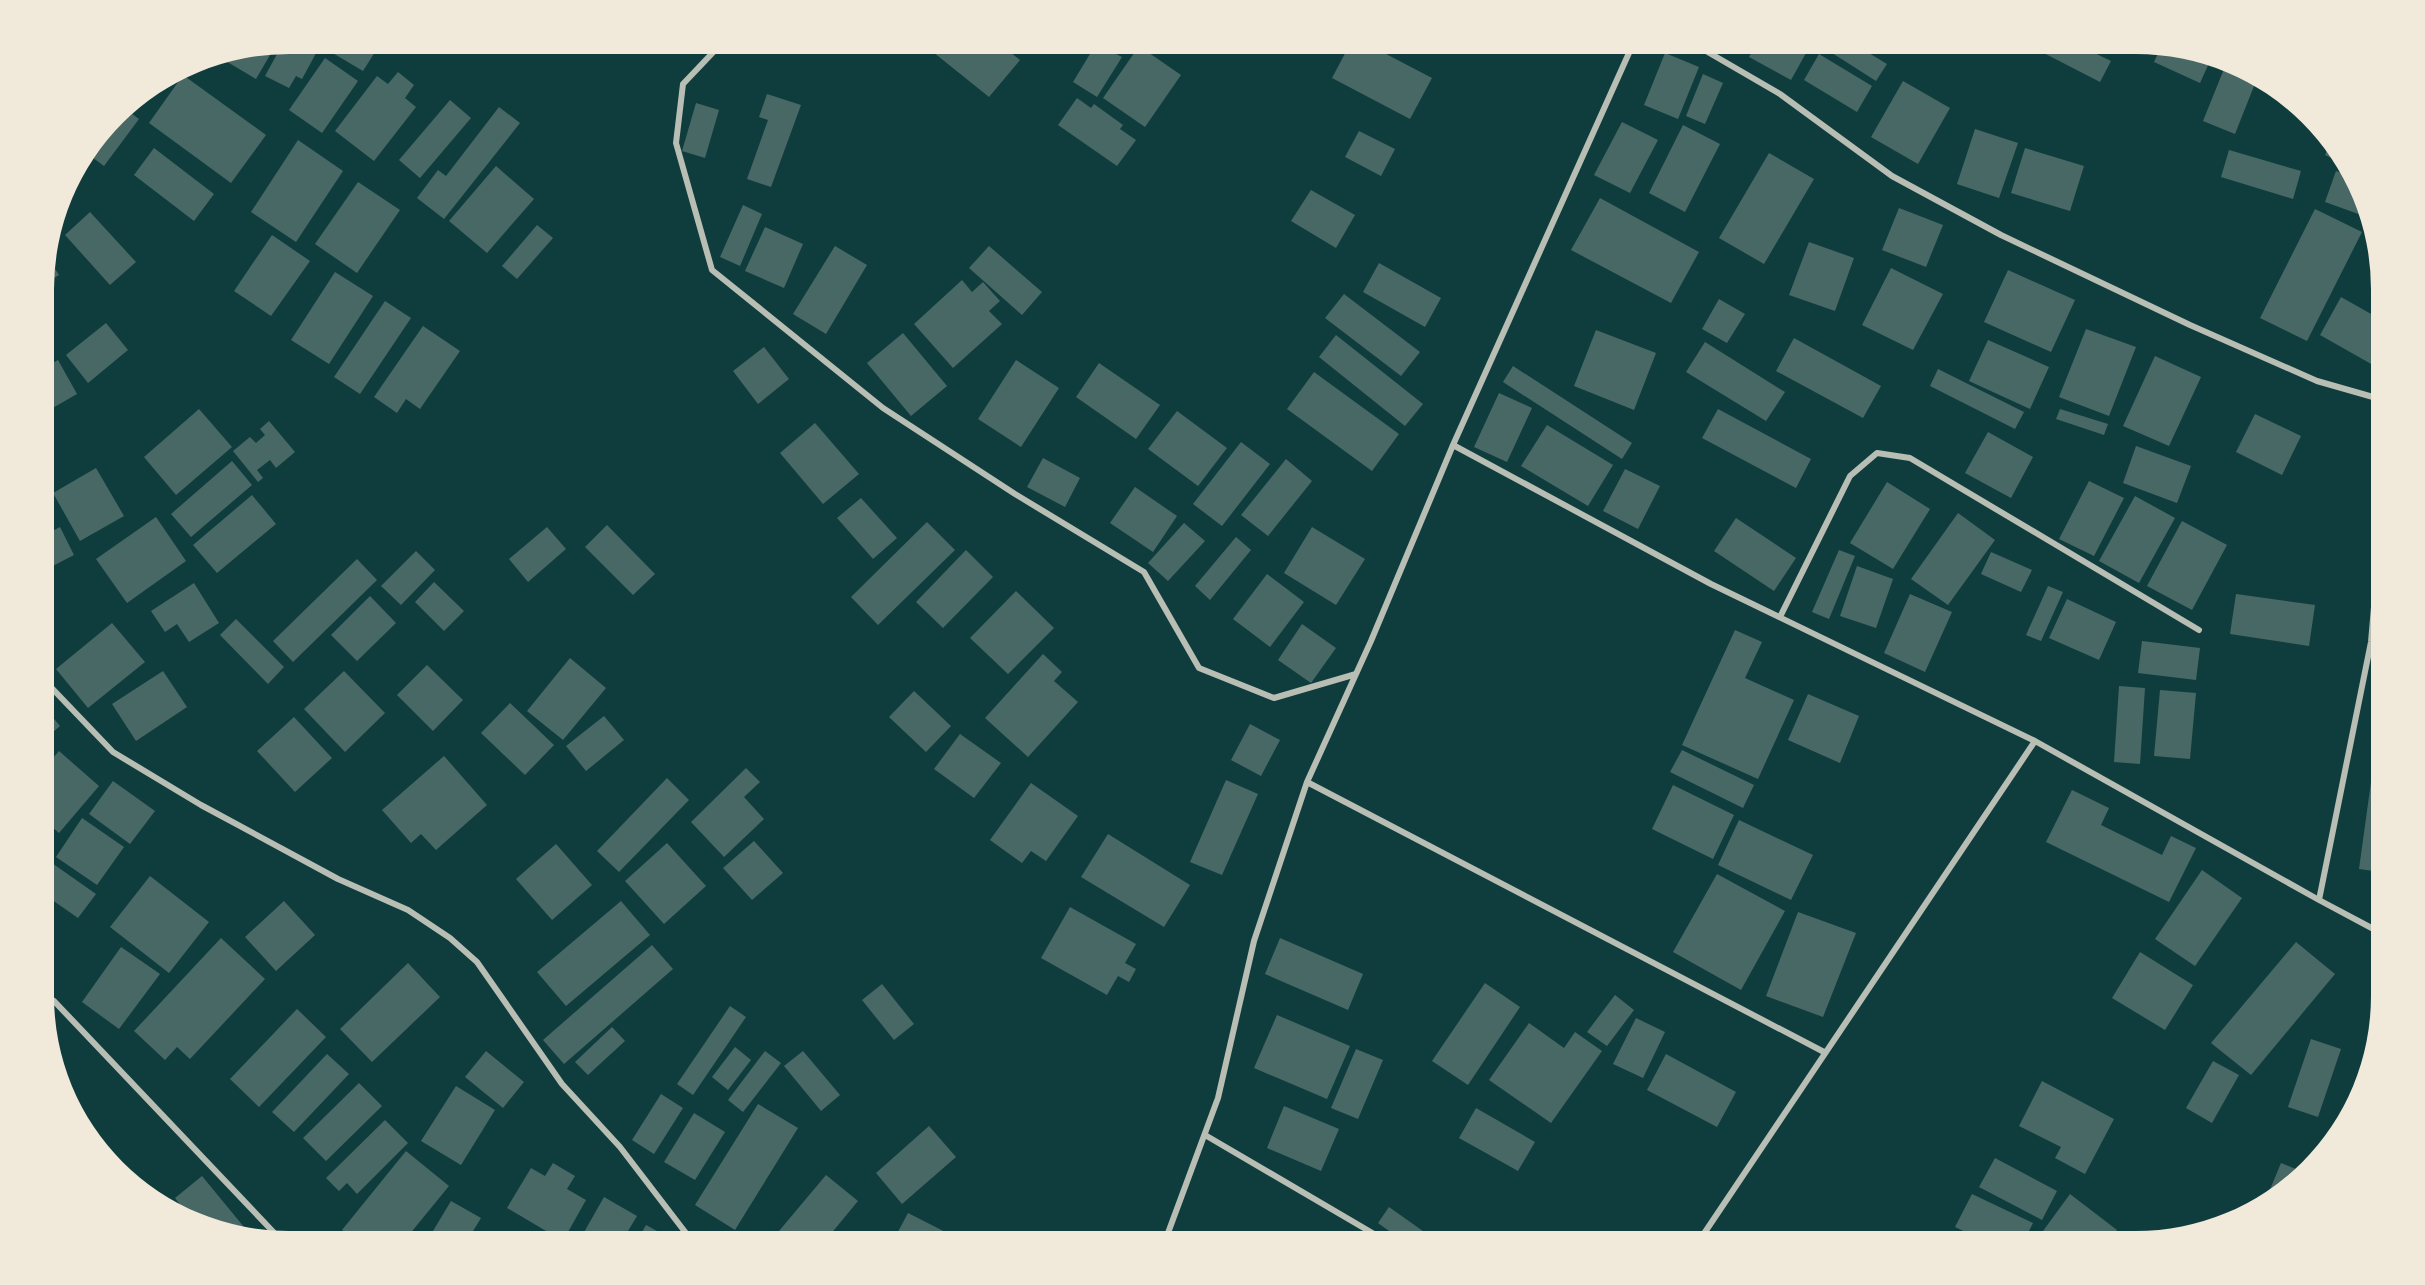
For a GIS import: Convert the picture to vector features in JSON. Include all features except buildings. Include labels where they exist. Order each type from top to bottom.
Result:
[{"type":"street","points":[[712,54],[683,84],[676,143],[712,270],[883,408],[1015,494],[1144,572],[1199,668],[1274,698],[1356,674]]},
{"type":"street","points":[[1170,1231],[1218,1098],[1254,941],[1307,782],[1356,674],[1453,445],[1629,54]]},
{"type":"street","points":[[1711,54],[1780,94],[1892,176],[2001,235],[2190,325],[2317,381],[2371,396]]},
{"type":"street","points":[[1453,445],[1711,584],[2035,741],[2371,928]]},
{"type":"street","points":[[1780,617],[1850,476],[1877,453],[1910,458],[2199,630]]},
{"type":"street","points":[[2319,900],[2371,642]]},
{"type":"street","points":[[54,690],[113,752],[201,805],[338,879],[408,910],[464,950],[477,962],[562,1084],[620,1147],[684,1231]]},
{"type":"street","points":[[1706,1231],[2035,741]]},
{"type":"street","points":[[1307,782],[1824,1052]]},
{"type":"street","points":[[54,1001],[271,1230]]},
{"type":"street","points":[[1204,1135],[1369,1231]]}]
